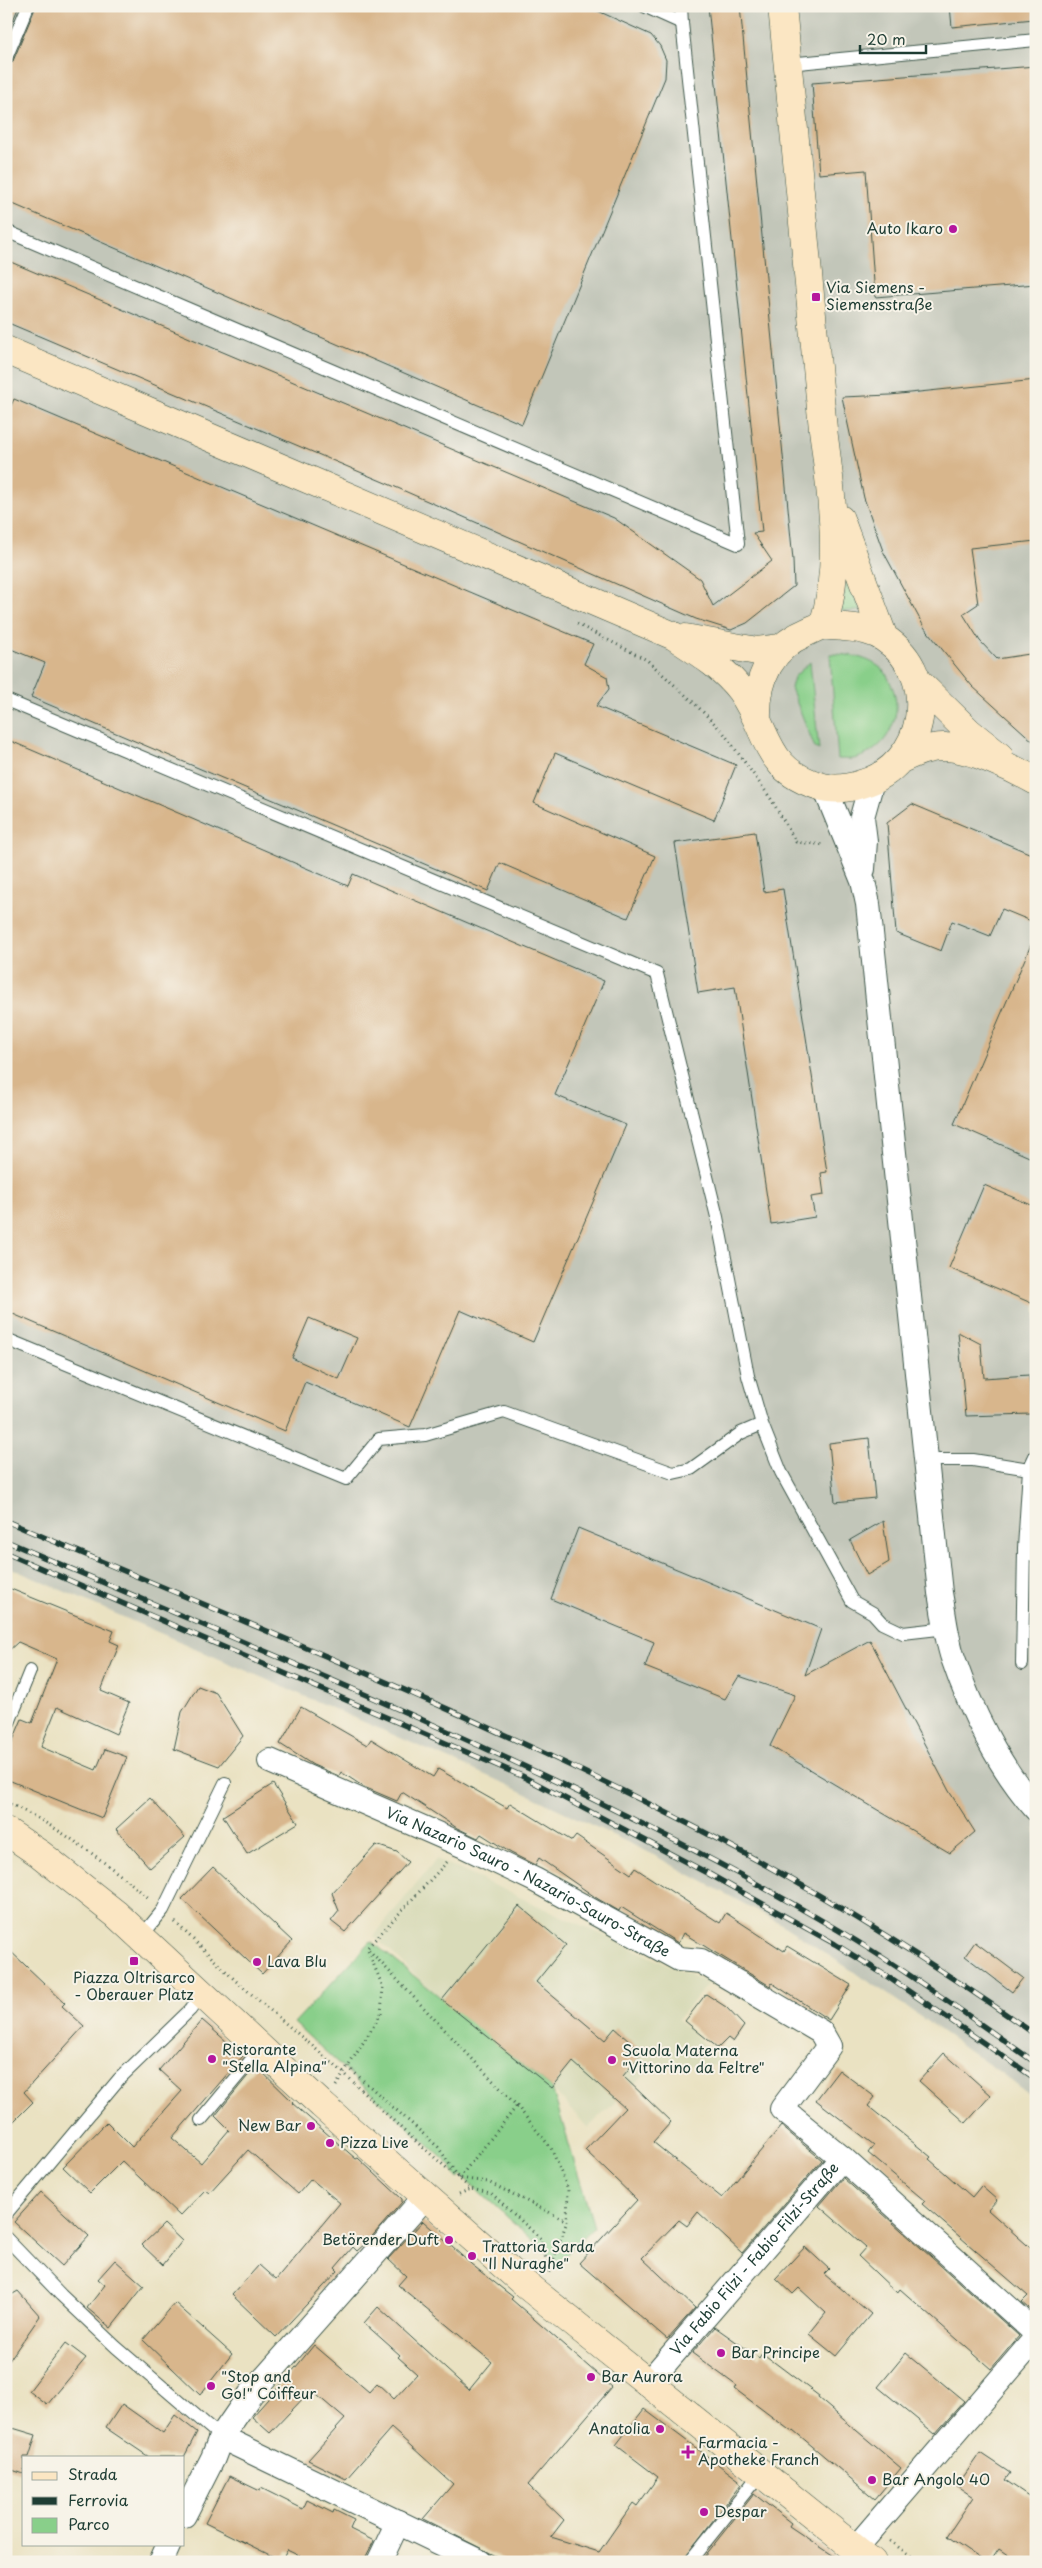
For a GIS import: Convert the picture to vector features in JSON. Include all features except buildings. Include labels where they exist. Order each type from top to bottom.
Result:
[{"type":"main road","points":[[782,6],[822,429],[832,497],[834,579],[831,601],[823,626]]},
{"type":"main road","points":[[6,350],[674,636],[757,651],[780,648]]},
{"type":"main road","points":[[832,497],[884,638]]},
{"type":"main road","points":[[674,636],[723,672],[741,691],[757,719],[773,756],[793,775],[825,788],[849,788],[872,781],[886,773],[901,759],[918,728],[920,700],[917,681],[910,666],[884,638],[865,629],[823,626],[791,639],[780,648],[771,660],[761,678],[756,699],[757,719]]},
{"type":"main road","points":[[917,681],[969,732],[1024,775]]},
{"type":"main road","points":[[901,759],[919,752],[945,746],[956,748],[1024,775]]},
{"type":"main road","points":[[6,1831],[40,1854],[141,1937],[322,2105],[430,2200],[538,2278],[648,2384],[863,2556]]},
{"type":"street","points":[[863,881],[865,841],[862,816],[872,781]]},
{"type":"street","points":[[825,788],[863,881],[868,904],[940,1593],[947,1628],[953,1657],[983,1729],[1020,1791],[1036,1809]]},
{"type":"street","name":"Via Nazario Sauro - Nazario-Sauro-Straße","points":[[270,1761],[462,1845],[535,1880],[679,1960],[701,1961],[821,2032],[829,2046],[782,2110],[842,2158],[1036,2333]]},
{"type":"street","name":"Via Fabio Filzi - Fabio-Filzi-Straße","points":[[648,2384],[842,2158]]},
{"type":"street","points":[[185,2513],[213,2458],[221,2437],[250,2396],[430,2200]]},
{"type":"street","points":[[863,2556],[878,2520],[1036,2338]]},
{"type":"street","points":[[221,2437],[256,2456],[480,2562]]},
{"type":"street","points":[[379,2562],[398,2522]]},
{"type":"street","points":[[161,2562],[168,2546]]},
{"type":"lane","points":[[6,58],[28,6]]},
{"type":"lane","points":[[644,6],[682,23]]},
{"type":"lane","points":[[6,231],[738,544],[681,6]]},
{"type":"lane","points":[[788,64],[1036,40]]},
{"type":"lane","points":[[6,700],[657,974],[715,1207],[748,1376],[762,1424],[781,1472],[852,1601],[873,1613],[882,1623],[903,1633],[947,1628]]},
{"type":"lane","points":[[6,1339],[346,1479],[380,1439],[425,1435],[504,1412],[673,1473],[691,1469],[741,1433],[762,1424]]},
{"type":"lane","points":[[1022,1664],[1024,1548],[1029,1468],[1036,1454]]},
{"type":"lane","points":[[926,1460],[973,1460],[1029,1468]]},
{"type":"lane","points":[[1024,1548],[1036,1557]]},
{"type":"lane","points":[[6,1730],[30,1671]]},
{"type":"lane","points":[[141,1937],[163,1910],[225,1783]]},
{"type":"lane","points":[[6,2214],[119,2079],[190,2010],[203,1993]]},
{"type":"lane","points":[[201,2120],[261,2048]]},
{"type":"lane","points":[[6,2238],[61,2295],[116,2347],[221,2437]]},
{"type":"lane","points":[[689,2562],[760,2474]]},
{"type":"path","points":[[576,623],[647,660],[693,702],[723,732],[771,799],[796,842],[848,843]]},
{"type":"path","points":[[6,1802],[34,1815],[93,1852],[163,1910],[236,1981],[344,2074],[404,2131],[471,2189]]},
{"type":"path","points":[[367,1948],[462,1845]]},
{"type":"path","points":[[322,2105],[382,2014],[383,1987],[367,1948]]},
{"type":"path","points":[[367,1948],[517,2106],[551,2148],[562,2169],[568,2189],[567,2221],[538,2278]]},
{"type":"path","points":[[348,2068],[438,2146],[458,2178],[471,2189],[491,2194],[541,2239],[538,2278]]},
{"type":"path","points":[[458,2178],[517,2106]]},
{"type":"path","points":[[458,2178],[488,2182],[567,2221]]},
{"type":"path","points":[[430,2200],[471,2189]]},
{"type":"path","points":[[538,2278],[556,2278]]},
{"type":"path","points":[[878,2520],[891,2543],[919,2562]]},
{"type":"shaded area","points":[[6,6],[1036,6],[1036,2100],[1001,2073],[886,1993],[778,1922],[648,1852],[506,1784],[6,1566]]},
{"type":"shaded area","points":[[436,1859],[708,1983],[678,2020],[727,2065],[652,2067],[588,2128],[552,2088],[442,2000],[374,1936]]},
{"type":"green space","points":[[847,578],[861,611],[841,611]]},
{"type":"green space","points":[[830,654],[858,657],[872,662],[884,671],[895,695],[895,718],[886,738],[878,747],[855,759],[838,759]]},
{"type":"green space","points":[[810,662],[819,750],[815,748],[791,688],[794,677]]},
{"type":"green space","points":[[371,1941],[552,2088],[594,2227],[558,2263],[461,2175],[459,2178],[450,2165],[294,2023]]},
{"type":"railway","points":[[6,1521],[459,1714],[637,1798],[725,1843],[844,1910],[960,1983],[1036,2035]]},
{"type":"railway","points":[[6,1541],[428,1722],[636,1820],[738,1873],[863,1945],[1036,2063]]},
{"type":"railway","points":[[6,1553],[522,1776],[709,1874],[835,1944],[888,1977],[1036,2079]]},
{"type":"place","name":"Auto Ikaro","points":[[953,229]]},
{"type":"place","name":"Via Siemens - Siemensstraße","points":[[816,297]]},
{"type":"place","name":"Piazza Oltrisarco - Oberauer Platz","points":[[134,1961]]},
{"type":"place","name":"Lava Blu","points":[[257,1962]]},
{"type":"place","name":"Ristorante \"Stella Alpina\"","points":[[212,2059]]},
{"type":"place","name":"Scuola Materna \"Vittorino da Feltre\"","points":[[612,2060]]},
{"type":"place","name":"New Bar","points":[[311,2126]]},
{"type":"place","name":"Pizza Live","points":[[330,2143]]},
{"type":"place","name":"Betörender Duft","points":[[449,2240]]},
{"type":"place","name":"Trattoria Sarda \"Il Nuraghe\"","points":[[472,2256]]},
{"type":"place","name":"Bar Principe","points":[[721,2353]]},
{"type":"place","name":"Bar Aurora","points":[[591,2377]]},
{"type":"place","name":"\"Stop and Go!\" Coiffeur","points":[[211,2386]]},
{"type":"place","name":"Anatolia","points":[[660,2429]]},
{"type":"place","name":"Farmacia - Apotheke Franch","points":[[688,2452]]},
{"type":"place","name":"Bar Angolo 40","points":[[872,2480]]},
{"type":"place","name":"Despar","points":[[704,2512]]}]
